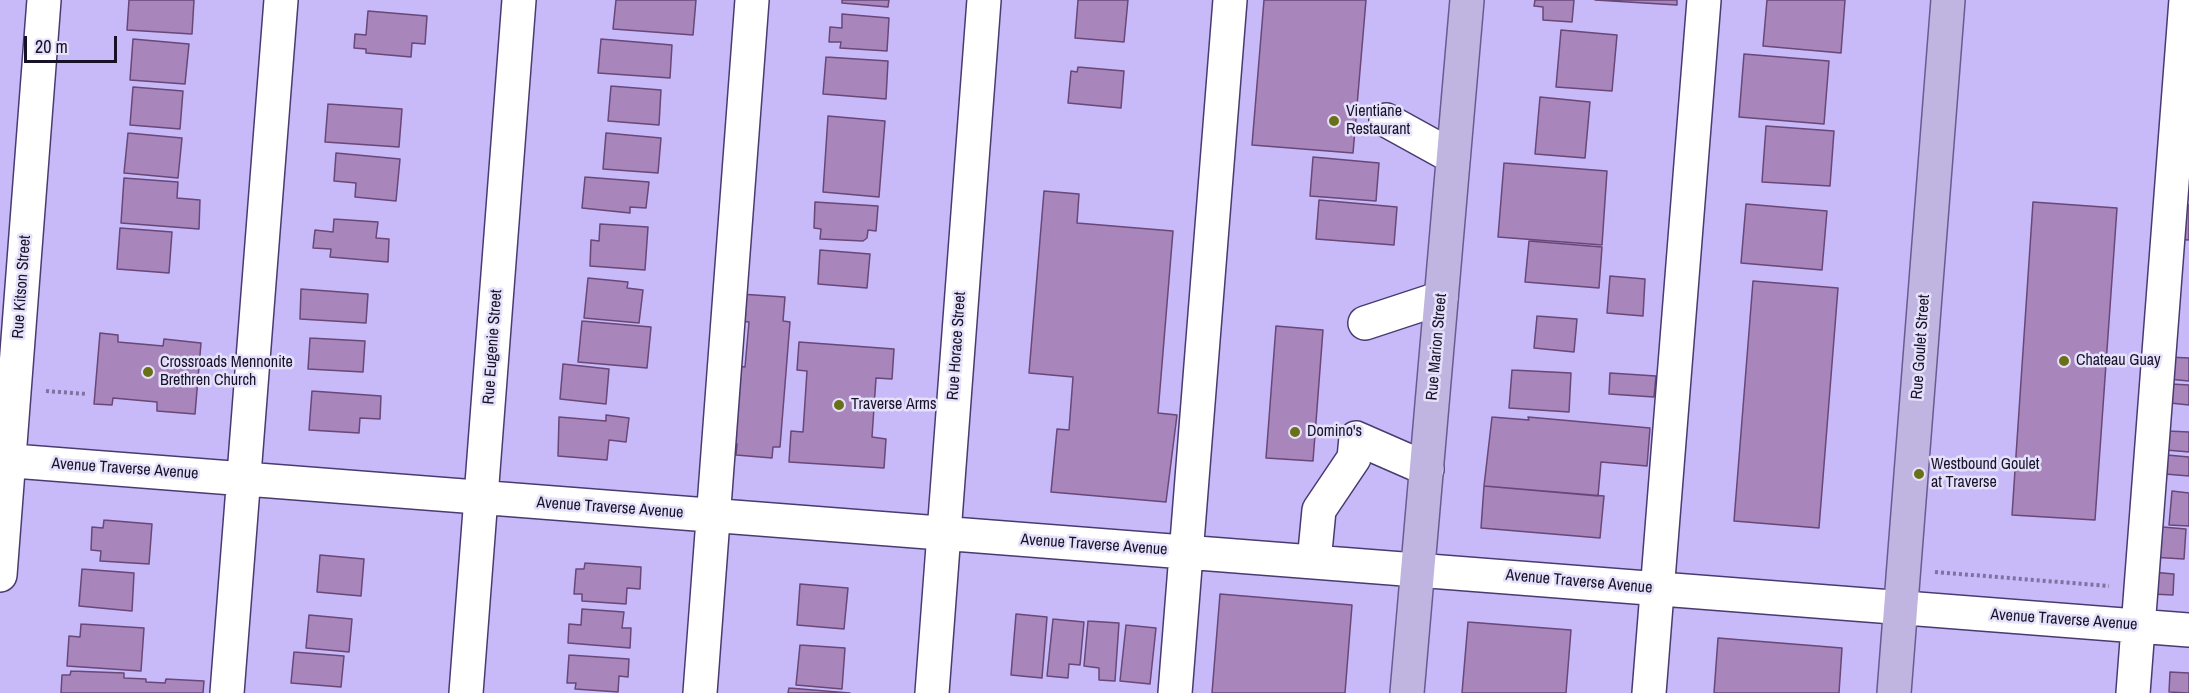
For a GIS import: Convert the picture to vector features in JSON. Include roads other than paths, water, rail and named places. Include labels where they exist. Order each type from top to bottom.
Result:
[{"type":"main road","name":"Rue Marion Street","points":[[1407,693],[1467,0]]},
{"type":"main road","name":"Rue Goulet Street","points":[[1894,693],[1948,0]]},
{"type":"street","name":"Rue Kitson Street","points":[[0,575],[5,460],[15,389],[44,0]]},
{"type":"street","points":[[227,693],[281,0]]},
{"type":"street","name":"Rue Eugenie Street","points":[[466,693],[519,0]]},
{"type":"street","points":[[700,693],[752,0]]},
{"type":"street","name":"Rue Horace Street","points":[[932,693],[984,0]]},
{"type":"street","points":[[1175,693],[1187,552],[1219,287],[1230,0]]},
{"type":"street","points":[[1649,693],[1704,0]]},
{"type":"street","points":[[2133,693],[2186,0]]},
{"type":"street","points":[[1386,120],[1453,157]]},
{"type":"street","points":[[1365,323],[1442,298]]},
{"type":"street","points":[[1314,562],[1319,510],[1354,458],[1356,438],[1427,469]]},
{"type":"street","name":"Avenue Traverse Avenue","points":[[5,460],[245,477],[482,499],[1901,607],[2139,613],[2189,630]]},
{"type":"place","name":"Vientiane Restaurant","points":[[1334,121]]},
{"type":"place","name":"Chateau Guay","points":[[2064,361]]},
{"type":"place","name":"Crossroads Mennonite Brethren Church","points":[[148,372]]},
{"type":"place","name":"Traverse Arms","points":[[839,405]]},
{"type":"place","name":"Domino's","points":[[1295,432]]},
{"type":"place","name":"Westbound Goulet at Traverse","points":[[1919,474]]}]
